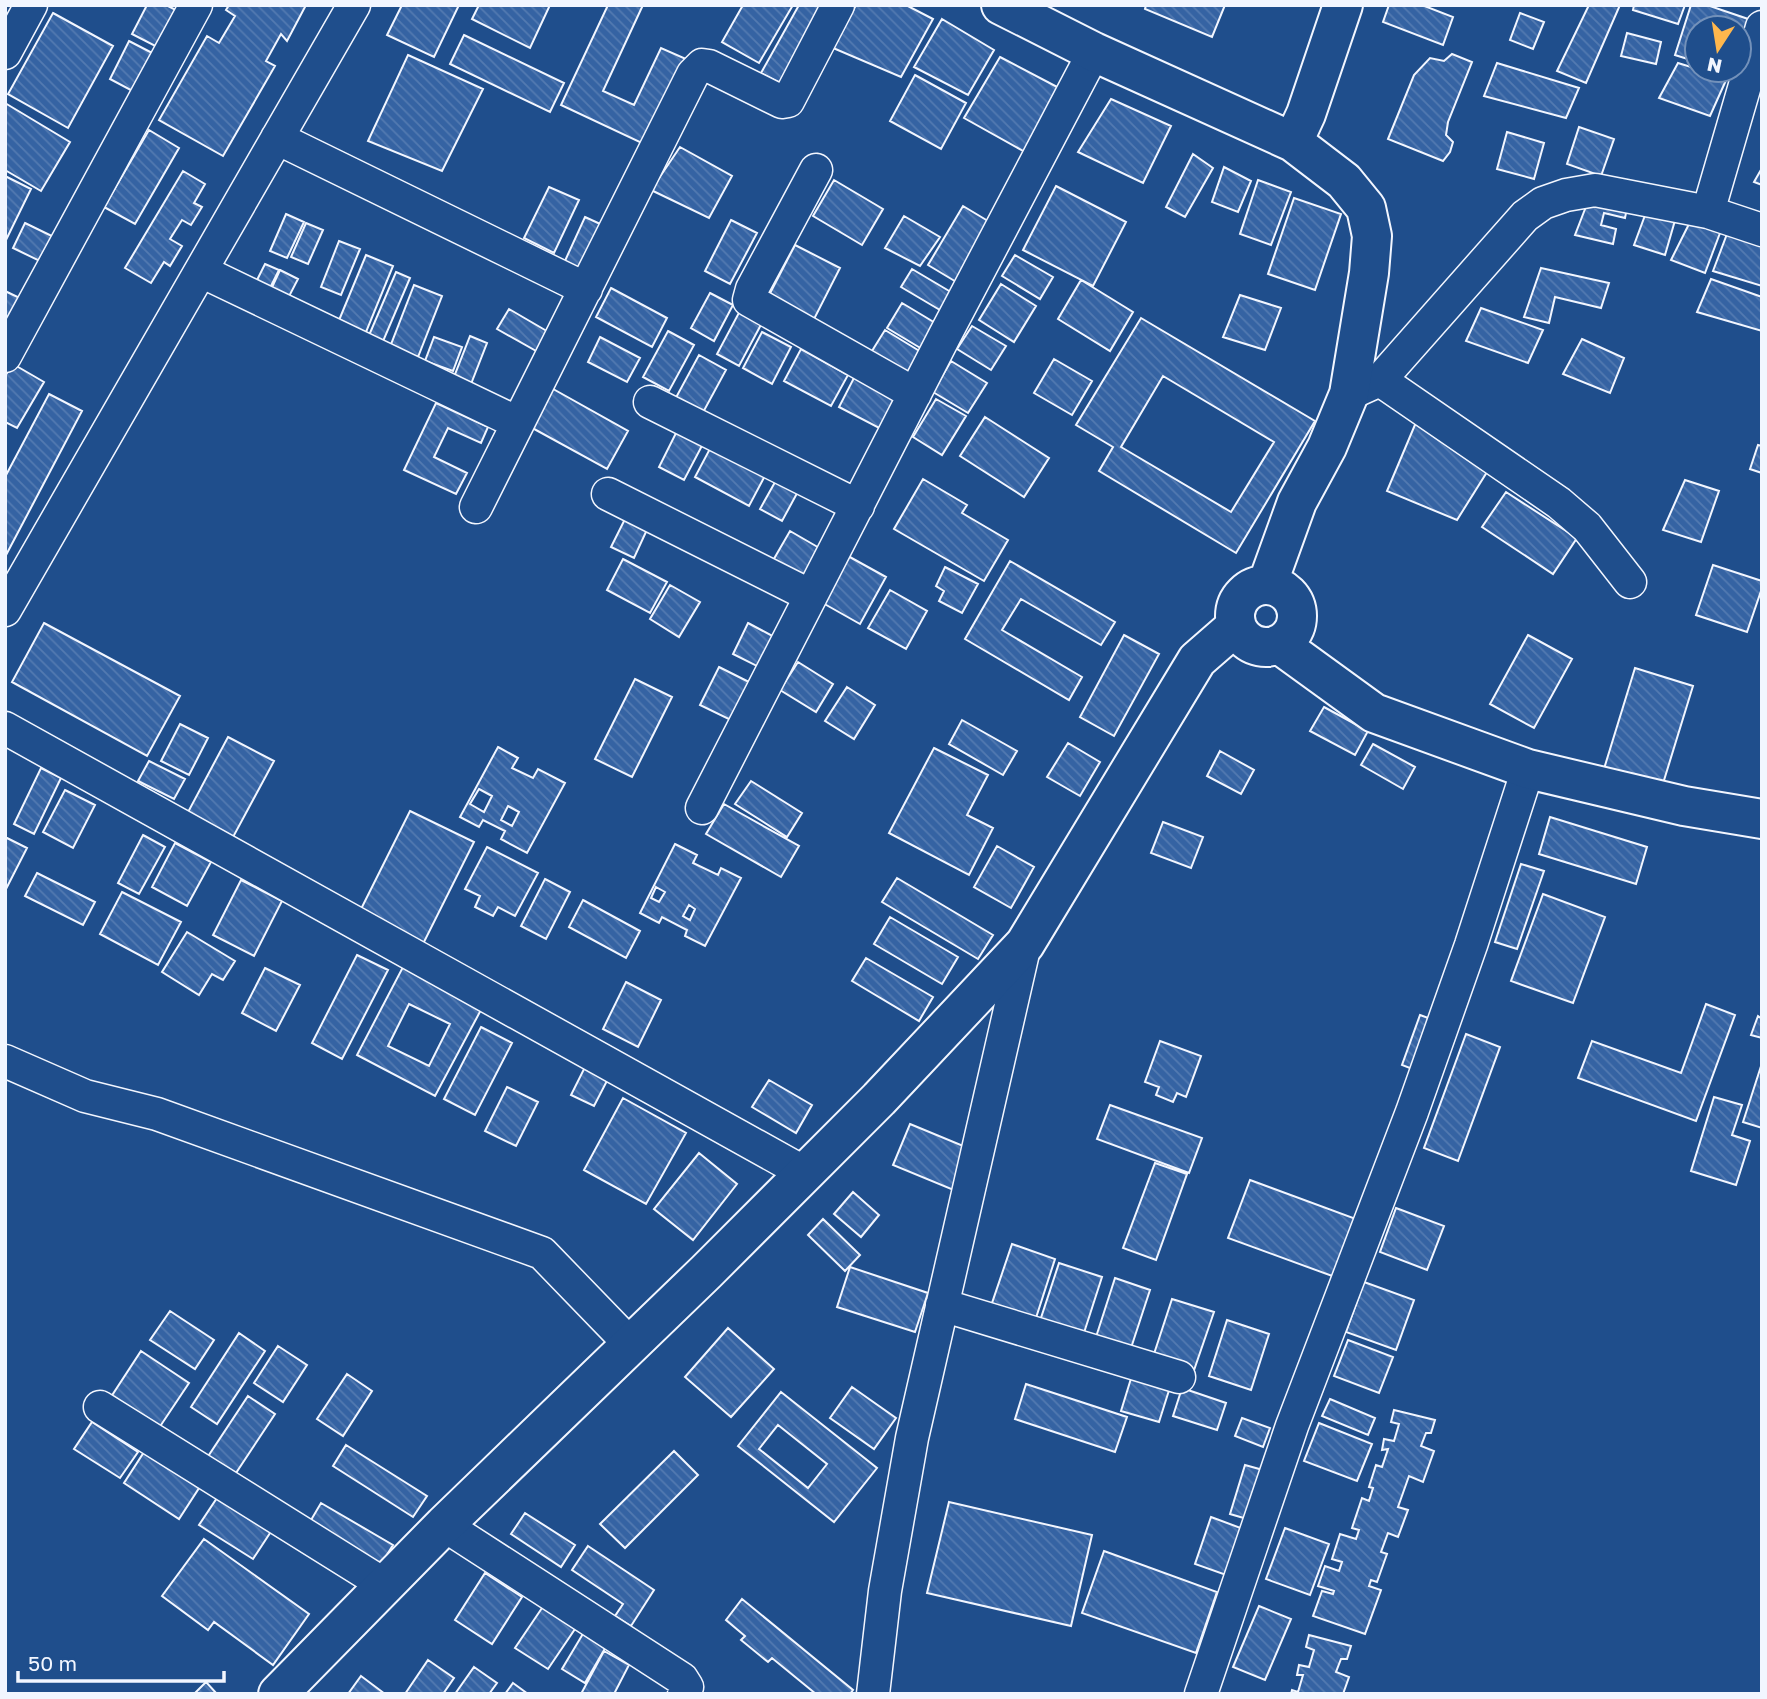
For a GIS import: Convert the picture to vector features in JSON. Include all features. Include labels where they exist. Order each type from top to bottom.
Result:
[{"type":"main road","points":[[1001,5],[1094,52],[1293,142],[1344,181],[1366,208],[1372,236],[1364,387],[1297,502],[1267,585]]},
{"type":"main road","points":[[1293,142],[1306,114],[1343,5]]},
{"type":"main road","points":[[1267,585],[1286,593],[1293,602],[1296,612],[1292,632],[1279,643],[1267,647],[1257,646],[1241,635],[1236,626],[1236,607],[1240,598],[1248,591],[1267,585]]},
{"type":"main road","points":[[278,1694],[444,1525],[805,1173],[1025,944],[1197,660],[1236,626]]},
{"type":"main road","points":[[1279,643],[1374,713],[1528,769],[1684,806],[1762,819]]},
{"type":"street","points":[[5,53],[31,5]]},
{"type":"street","points":[[5,356],[196,5]]},
{"type":"street","points":[[5,610],[354,5]]},
{"type":"street","points":[[476,507],[693,74],[702,65],[709,66],[782,102],[788,101],[838,5]]},
{"type":"street","points":[[1708,212],[1762,27]]},
{"type":"street","points":[[702,808],[1094,52]]},
{"type":"street","points":[[277,138],[586,289]]},
{"type":"street","points":[[816,170],[752,289],[750,300],[915,394]]},
{"type":"street","points":[[1630,582],[1587,527],[1559,503],[1364,387],[1525,216],[1543,203],[1566,195],[1595,190],[1708,212],[1762,230]]},
{"type":"street","points":[[201,271],[519,424]]},
{"type":"street","points":[[650,402],[858,506]]},
{"type":"street","points":[[608,494],[811,596]]},
{"type":"street","points":[[5,727],[805,1173]]},
{"type":"street","points":[[1201,1694],[1292,1426],[1417,1099],[1528,769]]},
{"type":"street","points":[[873,1694],[885,1591],[912,1438],[1025,944]]},
{"type":"street","points":[[5,1061],[85,1096],[157,1114],[541,1253],[631,1345]]},
{"type":"street","points":[[942,1305],[1178,1377]]},
{"type":"street","points":[[100,1407],[386,1585]]},
{"type":"street","points":[[444,1525],[682,1679],[687,1687],[684,1694]]},
{"type":"building","points":[[147,5],[166,5],[182,13],[163,50],[132,34]]},
{"type":"building","points":[[229,5],[306,5],[287,41],[281,34],[266,61],[275,66],[223,156],[159,120],[207,36],[219,43],[235,16],[226,10]]},
{"type":"building","points":[[402,5],[459,5],[434,57],[387,35]]},
{"type":"building","points":[[479,5],[550,5],[530,48],[472,19]]},
{"type":"building","points":[[608,5],[643,5],[603,91],[634,105],[661,48],[686,59],[646,145],[561,105]]},
{"type":"building","points":[[743,5],[793,5],[759,63],[722,42]]},
{"type":"building","points":[[799,5],[833,5],[787,87],[761,73]]},
{"type":"building","points":[[856,5],[906,5],[933,19],[901,77],[833,48]]},
{"type":"building","points":[[1146,5],[1225,5],[1212,37],[1145,9]]},
{"type":"building","points":[[1389,5],[1422,5],[1453,17],[1443,45],[1383,22]]},
{"type":"building","points":[[1589,5],[1620,5],[1586,83],[1557,71]]},
{"type":"building","points":[[1634,5],[1685,5],[1678,24],[1633,10]]},
{"type":"building","points":[[1691,5],[1707,5],[1733,14],[1688,14]]},
{"type":"building","points":[[53,13],[113,46],[68,128],[8,94]]},
{"type":"building","points":[[1520,13],[1544,22],[1533,49],[1510,40]]},
{"type":"building","points":[[942,19],[994,50],[968,95],[914,67]]},
{"type":"building","points":[[1683,30],[1683,58],[1675,55]]},
{"type":"building","points":[[1627,33],[1661,42],[1656,64],[1621,56]]},
{"type":"building","points":[[464,35],[564,83],[550,112],[450,64]]},
{"type":"building","points":[[129,41],[160,57],[140,95],[110,79]]},
{"type":"building","points":[[1452,54],[1472,62],[1448,122],[1446,135],[1453,142],[1443,161],[1388,139],[1414,75],[1430,58],[1444,61]]},
{"type":"building","points":[[408,55],[483,89],[442,171],[368,141]]},
{"type":"building","points":[[1000,57],[1061,89],[1025,152],[964,118]]},
{"type":"building","points":[[1497,63],[1579,88],[1566,118],[1484,96]]},
{"type":"building","points":[[1678,63],[1683,65],[1683,84],[1724,84],[1710,116],[1659,98]]},
{"type":"building","points":[[915,75],[966,103],[941,149],[890,121]]},
{"type":"building","points":[[1111,99],[1171,126],[1143,183],[1078,152]]},
{"type":"building","points":[[5,103],[70,142],[41,191],[5,170]]},
{"type":"building","points":[[1579,127],[1614,139],[1601,176],[1567,164]]},
{"type":"building","points":[[149,130],[179,148],[135,224],[104,207]]},
{"type":"building","points":[[1507,132],[1544,143],[1534,179],[1497,169]]},
{"type":"building","points":[[680,147],[732,176],[709,218],[651,190]]},
{"type":"building","points":[[1193,154],[1213,168],[1185,217],[1166,207]]},
{"type":"building","points":[[1224,167],[1251,181],[1238,212],[1212,202]]},
{"type":"building","points":[[1762,168],[1762,185],[1754,182]]},
{"type":"building","points":[[183,171],[205,184],[194,203],[202,207],[191,225],[182,220],[170,239],[182,246],[170,266],[164,262],[151,283],[125,268]]},
{"type":"building","points":[[5,176],[31,189],[6,240],[5,240]]},
{"type":"building","points":[[834,180],[883,209],[862,245],[813,216]]},
{"type":"building","points":[[1258,180],[1291,192],[1271,245],[1240,234]]},
{"type":"building","points":[[1056,186],[1126,222],[1093,286],[1023,250]]},
{"type":"building","points":[[549,187],[579,200],[554,253],[524,238]]},
{"type":"building","points":[[1294,198],[1341,214],[1315,290],[1268,274]]},
{"type":"building","points":[[1628,203],[1625,218],[1604,213],[1601,225],[1616,229],[1613,244],[1575,235],[1587,204]]},
{"type":"building","points":[[963,206],[993,224],[958,283],[928,265]]},
{"type":"building","points":[[1647,210],[1676,217],[1665,255],[1634,245]]},
{"type":"building","points":[[286,214],[304,222],[287,258],[270,251]]},
{"type":"building","points":[[904,216],[940,237],[920,266],[885,248]]},
{"type":"building","points":[[585,217],[609,228],[588,274],[564,263]]},
{"type":"building","points":[[1692,218],[1723,225],[1705,273],[1671,260]]},
{"type":"building","points":[[731,220],[757,233],[730,284],[705,271]]},
{"type":"building","points":[[25,223],[58,239],[46,264],[13,248]]},
{"type":"building","points":[[306,223],[323,230],[308,264],[291,257]]},
{"type":"building","points":[[1730,226],[1762,237],[1762,286],[1713,271]]},
{"type":"building","points":[[339,241],[360,249],[341,295],[321,287]]},
{"type":"building","points":[[795,245],[840,268],[810,327],[765,303]]},
{"type":"building","points":[[366,255],[393,266],[364,337],[337,325]]},
{"type":"building","points":[[1015,255],[1053,277],[1040,299],[1002,276]]},
{"type":"building","points":[[265,264],[279,270],[267,294],[253,288]]},
{"type":"building","points":[[1541,268],[1609,283],[1601,308],[1555,297],[1549,323],[1524,317]]},
{"type":"building","points":[[912,269],[961,298],[950,316],[901,287]]},
{"type":"building","points":[[280,270],[298,279],[284,306],[267,298]]},
{"type":"building","points":[[396,272],[410,278],[381,346],[367,340]]},
{"type":"building","points":[[1711,279],[1762,297],[1762,331],[1697,312]]},
{"type":"building","points":[[1081,280],[1133,312],[1110,351],[1058,319]]},
{"type":"building","points":[[1001,284],[1036,306],[1014,342],[979,320]]},
{"type":"building","points":[[414,285],[442,296],[418,357],[390,347]]},
{"type":"building","points":[[611,288],[667,318],[652,347],[596,317]]},
{"type":"building","points":[[5,291],[26,301],[5,344]]},
{"type":"building","points":[[710,293],[733,305],[714,341],[691,328]]},
{"type":"building","points":[[1240,295],[1281,308],[1265,350],[1223,337]]},
{"type":"building","points":[[902,303],[942,327],[927,352],[887,328]]},
{"type":"building","points":[[742,307],[764,319],[739,366],[717,354]]},
{"type":"building","points":[[1481,308],[1543,330],[1528,363],[1466,341]]},
{"type":"building","points":[[509,309],[557,337],[545,356],[497,329]]},
{"type":"building","points":[[1141,318],[1315,421],[1236,553],[1099,471],[1113,447],[1076,425]],"holes":[[[1163,376],[1274,442],[1231,512],[1121,447]]]},
{"type":"building","points":[[972,326],[1006,346],[991,370],[957,349]]},
{"type":"building","points":[[885,330],[931,358],[914,387],[867,359]]},
{"type":"building","points":[[668,331],[694,345],[669,391],[643,377]]},
{"type":"building","points":[[762,332],[791,347],[772,384],[743,368]]},
{"type":"building","points":[[470,336],[487,343],[471,384],[454,377]]},
{"type":"building","points":[[434,337],[462,347],[453,371],[425,361]]},
{"type":"building","points":[[600,337],[640,358],[627,382],[588,362]]},
{"type":"building","points":[[1582,339],[1624,358],[1610,393],[1563,374]]},
{"type":"building","points":[[801,349],[848,375],[831,406],[784,381]]},
{"type":"building","points":[[699,355],[726,370],[700,418],[673,403]]},
{"type":"building","points":[[1054,359],[1092,381],[1072,415],[1034,393]]},
{"type":"building","points":[[951,361],[987,383],[968,413],[933,392]]},
{"type":"building","points":[[13,364],[44,382],[17,428],[5,422],[5,376]]},
{"type":"building","points":[[857,372],[900,395],[881,429],[839,407]]},
{"type":"building","points":[[546,385],[628,431],[607,469],[525,424]]},
{"type":"building","points":[[49,394],[82,411],[5,557],[5,477]]},
{"type":"building","points":[[936,399],[966,416],[942,455],[913,437]]},
{"type":"building","points":[[436,403],[488,427],[481,443],[448,428],[434,457],[467,473],[456,494],[404,470]]},
{"type":"building","points":[[985,417],[1049,458],[1024,497],[960,456]]},
{"type":"building","points":[[1417,420],[1492,464],[1457,520],[1387,491]]},
{"type":"building","points":[[679,427],[705,440],[684,480],[659,467]]},
{"type":"building","points":[[713,443],[767,472],[749,506],[695,477]]},
{"type":"building","points":[[1758,445],[1762,446],[1762,473],[1750,469]]},
{"type":"building","points":[[779,475],[801,486],[782,521],[760,509]]},
{"type":"building","points":[[923,479],[967,505],[962,513],[1008,540],[984,581],[894,529]]},
{"type":"building","points":[[1685,480],[1719,491],[1701,542],[1663,530]]},
{"type":"building","points":[[1506,492],[1577,538],[1553,574],[1482,527]]},
{"type":"building","points":[[629,511],[651,521],[634,558],[611,547]]},
{"type":"building","points":[[790,531],[828,553],[809,586],[771,564]]},
{"type":"building","points":[[848,556],[886,577],[860,624],[821,602]]},
{"type":"building","points":[[623,559],[667,582],[650,613],[607,590]]},
{"type":"building","points":[[1010,561],[1115,622],[1101,645],[1021,599],[1002,630],[1082,677],[1069,700],[965,639]]},
{"type":"building","points":[[1713,565],[1762,581],[1747,632],[1696,615]]},
{"type":"building","points":[[945,567],[978,584],[962,613],[939,601],[944,591],[936,586]]},
{"type":"building","points":[[670,585],[700,602],[679,637],[650,619]]},
{"type":"building","points":[[890,590],[927,611],[906,649],[868,628]]},
{"type":"building","points":[[44,623],[180,696],[147,756],[12,682]]},
{"type":"building","points":[[748,623],[780,640],[765,670],[733,654]]},
{"type":"building","points":[[1124,635],[1159,654],[1114,736],[1080,717]]},
{"type":"building","points":[[1528,635],[1572,659],[1534,728],[1490,704]]},
{"type":"building","points":[[798,662],[833,684],[816,712],[780,690]]},
{"type":"building","points":[[719,667],[759,687],[741,725],[700,705]]},
{"type":"building","points":[[1635,668],[1693,686],[1661,790],[1603,772]]},
{"type":"building","points":[[635,679],[672,697],[632,777],[595,759]]},
{"type":"building","points":[[847,687],[875,705],[854,739],[825,721]]},
{"type":"building","points":[[1324,707],[1368,731],[1355,755],[1310,731]]},
{"type":"building","points":[[962,720],[1017,751],[1003,775],[949,744]]},
{"type":"building","points":[[180,724],[208,738],[189,775],[161,761]]},
{"type":"building","points":[[228,737],[274,761],[232,839],[187,814]]},
{"type":"building","points":[[1068,743],[1100,762],[1080,796],[1047,777]]},
{"type":"building","points":[[1373,744],[1415,767],[1403,789],[1361,765]]},
{"type":"building","points":[[498,747],[518,758],[512,768],[533,778],[538,769],[565,783],[527,853],[501,839],[505,831],[483,820],[479,827],[460,817]],"holes":[[[479,789],[492,796],[484,812],[470,804]],[[508,806],[519,812],[512,826],[501,820]]]},
{"type":"building","points":[[934,748],[988,775],[967,815],[993,828],[969,875],[889,833]]},
{"type":"building","points":[[1220,751],[1254,770],[1241,794],[1207,776]]},
{"type":"building","points":[[149,761],[185,779],[174,799],[138,781]]},
{"type":"building","points":[[41,768],[61,778],[34,834],[14,824]]},
{"type":"building","points":[[751,781],[802,813],[787,837],[735,804]]},
{"type":"building","points":[[65,790],[95,805],[73,848],[43,832]]},
{"type":"building","points":[[724,804],[799,846],[781,877],[706,834]]},
{"type":"building","points":[[410,811],[474,842],[422,946],[358,915]]},
{"type":"building","points":[[1550,817],[1647,847],[1636,884],[1539,854]]},
{"type":"building","points":[[1163,822],[1203,837],[1191,868],[1151,853]]},
{"type":"building","points":[[143,835],[165,847],[139,894],[118,883]]},
{"type":"building","points":[[7,838],[27,848],[6,889],[5,841]]},
{"type":"building","points":[[175,843],[211,862],[187,906],[152,887]]},
{"type":"building","points":[[675,844],[697,855],[693,863],[718,875],[721,868],[741,878],[705,946],[685,936],[687,930],[662,917],[659,923],[640,913]],"holes":[[[656,887],[665,892],[659,902],[651,898]],[[689,905],[695,909],[690,920],[683,916]]]},
{"type":"building","points":[[997,846],[1034,867],[1011,908],[974,887]]},
{"type":"building","points":[[487,847],[538,873],[515,916],[498,907],[493,916],[475,907],[480,896],[465,889]]},
{"type":"building","points":[[1521,864],[1544,871],[1517,949],[1495,942]]},
{"type":"building","points":[[37,873],[95,902],[83,925],[25,896]]},
{"type":"building","points":[[897,878],[993,935],[978,959],[882,902]]},
{"type":"building","points":[[545,879],[570,892],[546,939],[521,926]]},
{"type":"building","points":[[241,880],[282,901],[254,956],[213,935]]},
{"type":"building","points":[[122,892],[181,922],[158,965],[100,934]]},
{"type":"building","points":[[1543,894],[1605,917],[1573,1003],[1511,981]]},
{"type":"building","points":[[583,900],[640,931],[626,958],[569,927]]},
{"type":"building","points":[[890,917],[958,957],[942,984],[874,944]]},
{"type":"building","points":[[187,932],[235,961],[223,980],[212,974],[199,995],[162,972]]},
{"type":"building","points":[[357,955],[388,970],[342,1059],[312,1043]]},
{"type":"building","points":[[866,958],[933,997],[919,1021],[852,981]]},
{"type":"building","points":[[403,967],[482,1008],[435,1096],[357,1055]],"holes":[[[409,1004],[450,1024],[429,1066],[388,1046]]]},
{"type":"building","points":[[265,968],[300,985],[276,1031],[242,1013]]},
{"type":"building","points":[[626,982],[661,1000],[638,1047],[603,1029]]},
{"type":"building","points":[[1706,1004],[1735,1015],[1696,1121],[1578,1078],[1592,1041],[1681,1073]]},
{"type":"building","points":[[1420,1015],[1439,1022],[1420,1072],[1402,1065]]},
{"type":"building","points":[[1758,1016],[1762,1019],[1762,1038],[1751,1035]]},
{"type":"building","points":[[481,1027],[512,1043],[475,1115],[444,1099]]},
{"type":"building","points":[[1466,1034],[1500,1047],[1458,1161],[1424,1148]]},
{"type":"building","points":[[1160,1041],[1201,1056],[1186,1097],[1177,1093],[1173,1102],[1156,1095],[1159,1087],[1145,1082]]},
{"type":"building","points":[[1762,1063],[1762,1128],[1743,1122]]},
{"type":"building","points":[[586,1065],[609,1077],[594,1106],[571,1095]]},
{"type":"building","points":[[769,1080],[812,1105],[796,1133],[752,1107]]},
{"type":"building","points":[[507,1087],[538,1102],[516,1146],[485,1131]]},
{"type":"building","points":[[1714,1097],[1742,1105],[1732,1135],[1750,1141],[1736,1185],[1691,1171]]},
{"type":"building","points":[[623,1098],[686,1133],[646,1204],[584,1170]]},
{"type":"building","points":[[1110,1105],[1202,1138],[1189,1173],[1097,1139]]},
{"type":"building","points":[[910,1124],[973,1150],[956,1191],[893,1165]]},
{"type":"building","points":[[699,1153],[737,1184],[693,1240],[654,1209]]},
{"type":"building","points":[[1155,1163],[1187,1174],[1156,1260],[1123,1248]]},
{"type":"building","points":[[1250,1180],[1356,1219],[1335,1277],[1228,1238]]},
{"type":"building","points":[[853,1192],[879,1215],[861,1237],[834,1214]]},
{"type":"building","points":[[1396,1208],[1444,1226],[1427,1270],[1380,1252]]},
{"type":"building","points":[[823,1219],[860,1255],[845,1271],[808,1235]]},
{"type":"building","points":[[1012,1244],[1055,1259],[1034,1324],[990,1309]]},
{"type":"building","points":[[1059,1263],[1102,1277],[1081,1342],[1038,1327]]},
{"type":"building","points":[[850,1267],[928,1293],[915,1332],[837,1307]]},
{"type":"building","points":[[1115,1278],[1150,1290],[1131,1348],[1096,1337]]},
{"type":"building","points":[[1364,1282],[1414,1300],[1396,1350],[1346,1332]]},
{"type":"building","points":[[1172,1299],[1214,1312],[1192,1376],[1151,1363]]},
{"type":"building","points":[[170,1311],[214,1340],[195,1369],[150,1340]]},
{"type":"building","points":[[1227,1320],[1269,1334],[1251,1390],[1209,1376]]},
{"type":"building","points":[[728,1328],[774,1369],[731,1417],[685,1377]]},
{"type":"building","points":[[239,1333],[265,1351],[217,1424],[191,1407]]},
{"type":"building","points":[[1348,1340],[1393,1357],[1379,1393],[1334,1376]]},
{"type":"building","points":[[278,1346],[307,1365],[283,1402],[254,1383]]},
{"type":"building","points":[[141,1351],[189,1383],[157,1431],[109,1400]]},
{"type":"building","points":[[1133,1372],[1171,1384],[1159,1422],[1121,1411]]},
{"type":"building","points":[[347,1374],[372,1391],[343,1436],[317,1419]]},
{"type":"building","points":[[1026,1384],[1127,1417],[1115,1452],[1015,1419]]},
{"type":"building","points":[[852,1387],[896,1418],[874,1449],[830,1418]]},
{"type":"building","points":[[1182,1388],[1226,1403],[1217,1430],[1173,1416]]},
{"type":"building","points":[[781,1392],[877,1468],[834,1522],[738,1446]],"holes":[[[778,1425],[827,1464],[808,1488],[759,1449]]]},
{"type":"building","points":[[248,1396],[275,1414],[230,1482],[203,1464]]},
{"type":"building","points":[[1330,1399],[1375,1418],[1368,1435],[1322,1416]]},
{"type":"building","points":[[1394,1410],[1435,1420],[1431,1433],[1426,1433],[1421,1446],[1434,1451],[1423,1482],[1409,1476],[1398,1507],[1408,1510],[1398,1537],[1388,1533],[1381,1552],[1387,1554],[1377,1582],[1371,1580],[1369,1586],[1381,1590],[1365,1634],[1313,1616],[1322,1591],[1333,1594],[1334,1591],[1318,1586],[1325,1566],[1339,1571],[1342,1562],[1332,1559],[1340,1534],[1356,1539],[1359,1530],[1352,1528],[1362,1498],[1369,1501],[1373,1488],[1369,1487],[1376,1465],[1382,1467],[1388,1449],[1382,1450],[1384,1439],[1394,1441],[1399,1424],[1391,1422]]},
{"type":"building","points":[[1242,1418],[1270,1428],[1263,1447],[1235,1436]]},
{"type":"building","points":[[92,1422],[138,1452],[120,1478],[74,1449]]},
{"type":"building","points":[[1319,1423],[1372,1444],[1357,1481],[1304,1461]]},
{"type":"building","points":[[346,1445],[427,1496],[413,1517],[333,1466]]},
{"type":"building","points":[[146,1449],[201,1485],[179,1519],[124,1483]]},
{"type":"building","points":[[674,1451],[698,1475],[625,1548],[600,1524]]},
{"type":"building","points":[[1245,1465],[1270,1472],[1254,1521],[1230,1514]]},
{"type":"building","points":[[219,1495],[272,1530],[253,1559],[199,1525]]},
{"type":"building","points":[[949,1502],[1092,1535],[1071,1626],[927,1593]]},
{"type":"building","points":[[321,1503],[393,1545],[375,1574],[304,1532]]},
{"type":"building","points":[[525,1513],[575,1545],[561,1567],[511,1534]]},
{"type":"building","points":[[1211,1517],[1246,1530],[1229,1576],[1195,1564]]},
{"type":"building","points":[[1285,1528],[1329,1544],[1310,1595],[1266,1579]]},
{"type":"building","points":[[204,1539],[309,1614],[273,1665],[214,1622],[208,1630],[162,1596]]},
{"type":"building","points":[[588,1546],[654,1590],[631,1626],[615,1616],[623,1604],[572,1570]]},
{"type":"building","points":[[1104,1551],[1217,1592],[1196,1653],[1082,1613]]},
{"type":"building","points":[[485,1573],[522,1597],[492,1644],[455,1620]]},
{"type":"building","points":[[742,1599],[853,1690],[850,1694],[816,1694],[772,1658],[768,1662],[741,1640],[745,1636],[726,1620]]},
{"type":"building","points":[[544,1605],[577,1626],[548,1669],[515,1648]]},
{"type":"building","points":[[1259,1606],[1291,1619],[1265,1680],[1233,1667]]},
{"type":"building","points":[[584,1632],[607,1645],[585,1683],[562,1669]]},
{"type":"building","points":[[1309,1635],[1351,1646],[1347,1659],[1341,1659],[1336,1672],[1349,1677],[1343,1694],[1291,1694],[1292,1690],[1298,1692],[1303,1675],[1297,1675],[1299,1665],[1309,1667],[1314,1650],[1306,1647]]},
{"type":"building","points":[[604,1651],[629,1665],[614,1694],[581,1694]]},
{"type":"building","points":[[428,1660],[454,1678],[443,1694],[405,1694]]},
{"type":"building","points":[[474,1667],[497,1683],[489,1694],[455,1694]]},
{"type":"building","points":[[361,1676],[385,1694],[348,1694]]},
{"type":"building","points":[[206,1682],[217,1694],[194,1694]]},
{"type":"building","points":[[513,1683],[528,1694],[505,1694]]}]
